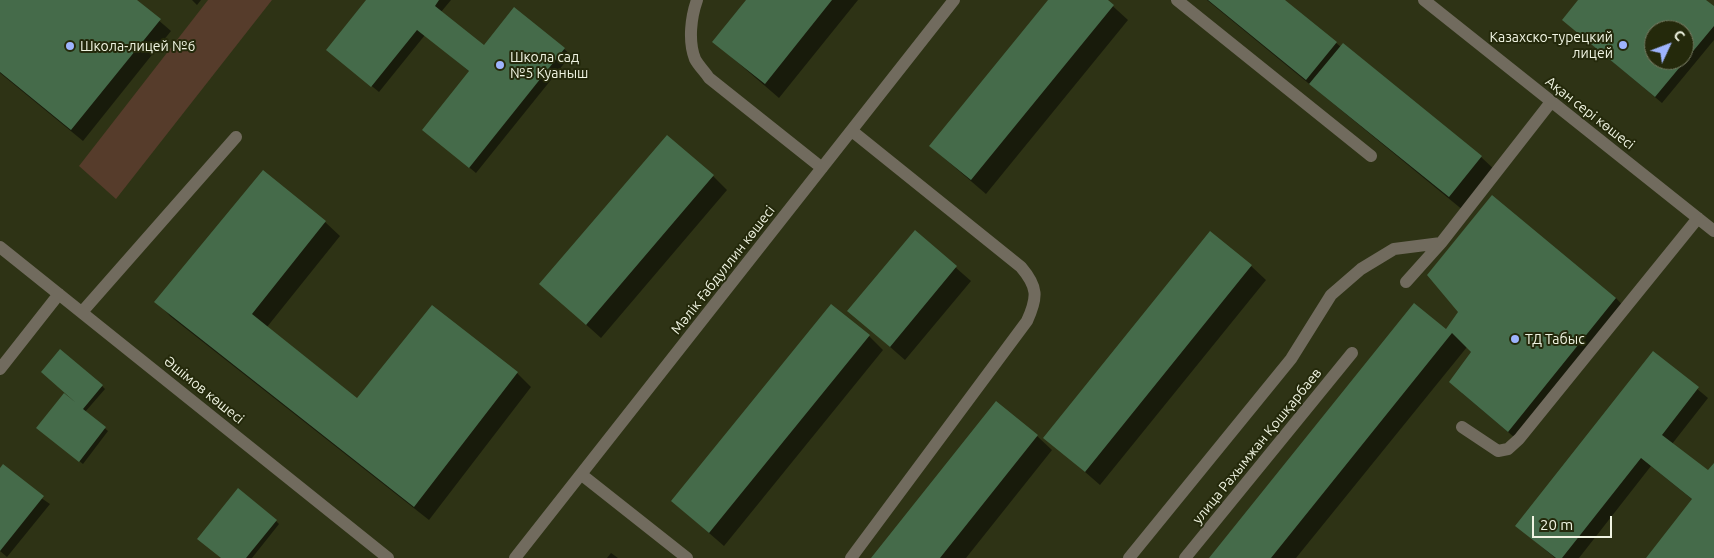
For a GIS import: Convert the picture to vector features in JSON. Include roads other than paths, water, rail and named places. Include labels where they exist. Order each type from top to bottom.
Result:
[{"type":"street","points":[[697,0],[693,11],[691,35],[696,59],[709,78],[822,168]]},
{"type":"street","name":"Мәлік Ғабдуллин көшесі","points":[[515,558],[954,0]]},
{"type":"street","points":[[1177,0],[1371,156]]},
{"type":"street","name":"Ақан сері көшесі","points":[[1424,0],[1714,231]]},
{"type":"street","points":[[1406,282],[1441,243],[1551,102]]},
{"type":"street","points":[[851,558],[1027,321],[1034,305],[1036,293],[1033,283],[1021,267],[852,131]]},
{"type":"street","points":[[82,312],[236,138]]},
{"type":"street","points":[[1462,427],[1498,451],[1508,449],[1519,439],[1698,218]]},
{"type":"street","points":[[1130,558],[1291,359],[1331,295],[1361,269],[1394,249],[1441,243]]},
{"type":"street","name":"Әшімов көшесі","points":[[0,247],[388,558]]},
{"type":"street","points":[[0,369],[59,294]]},
{"type":"street","name":"улица Рахымжан Қошқарбаев","points":[[1185,558],[1352,353]]},
{"type":"street","points":[[582,475],[687,558]]},
{"type":"place","name":"Казахско-турецкий лицей","points":[[1623,45]]},
{"type":"place","name":"Школа-лицей №6","points":[[70,46]]},
{"type":"place","name":"Школа сад №5 Куаныш","points":[[500,65]]},
{"type":"place","name":"ТД Табыс","points":[[1515,339]]}]
